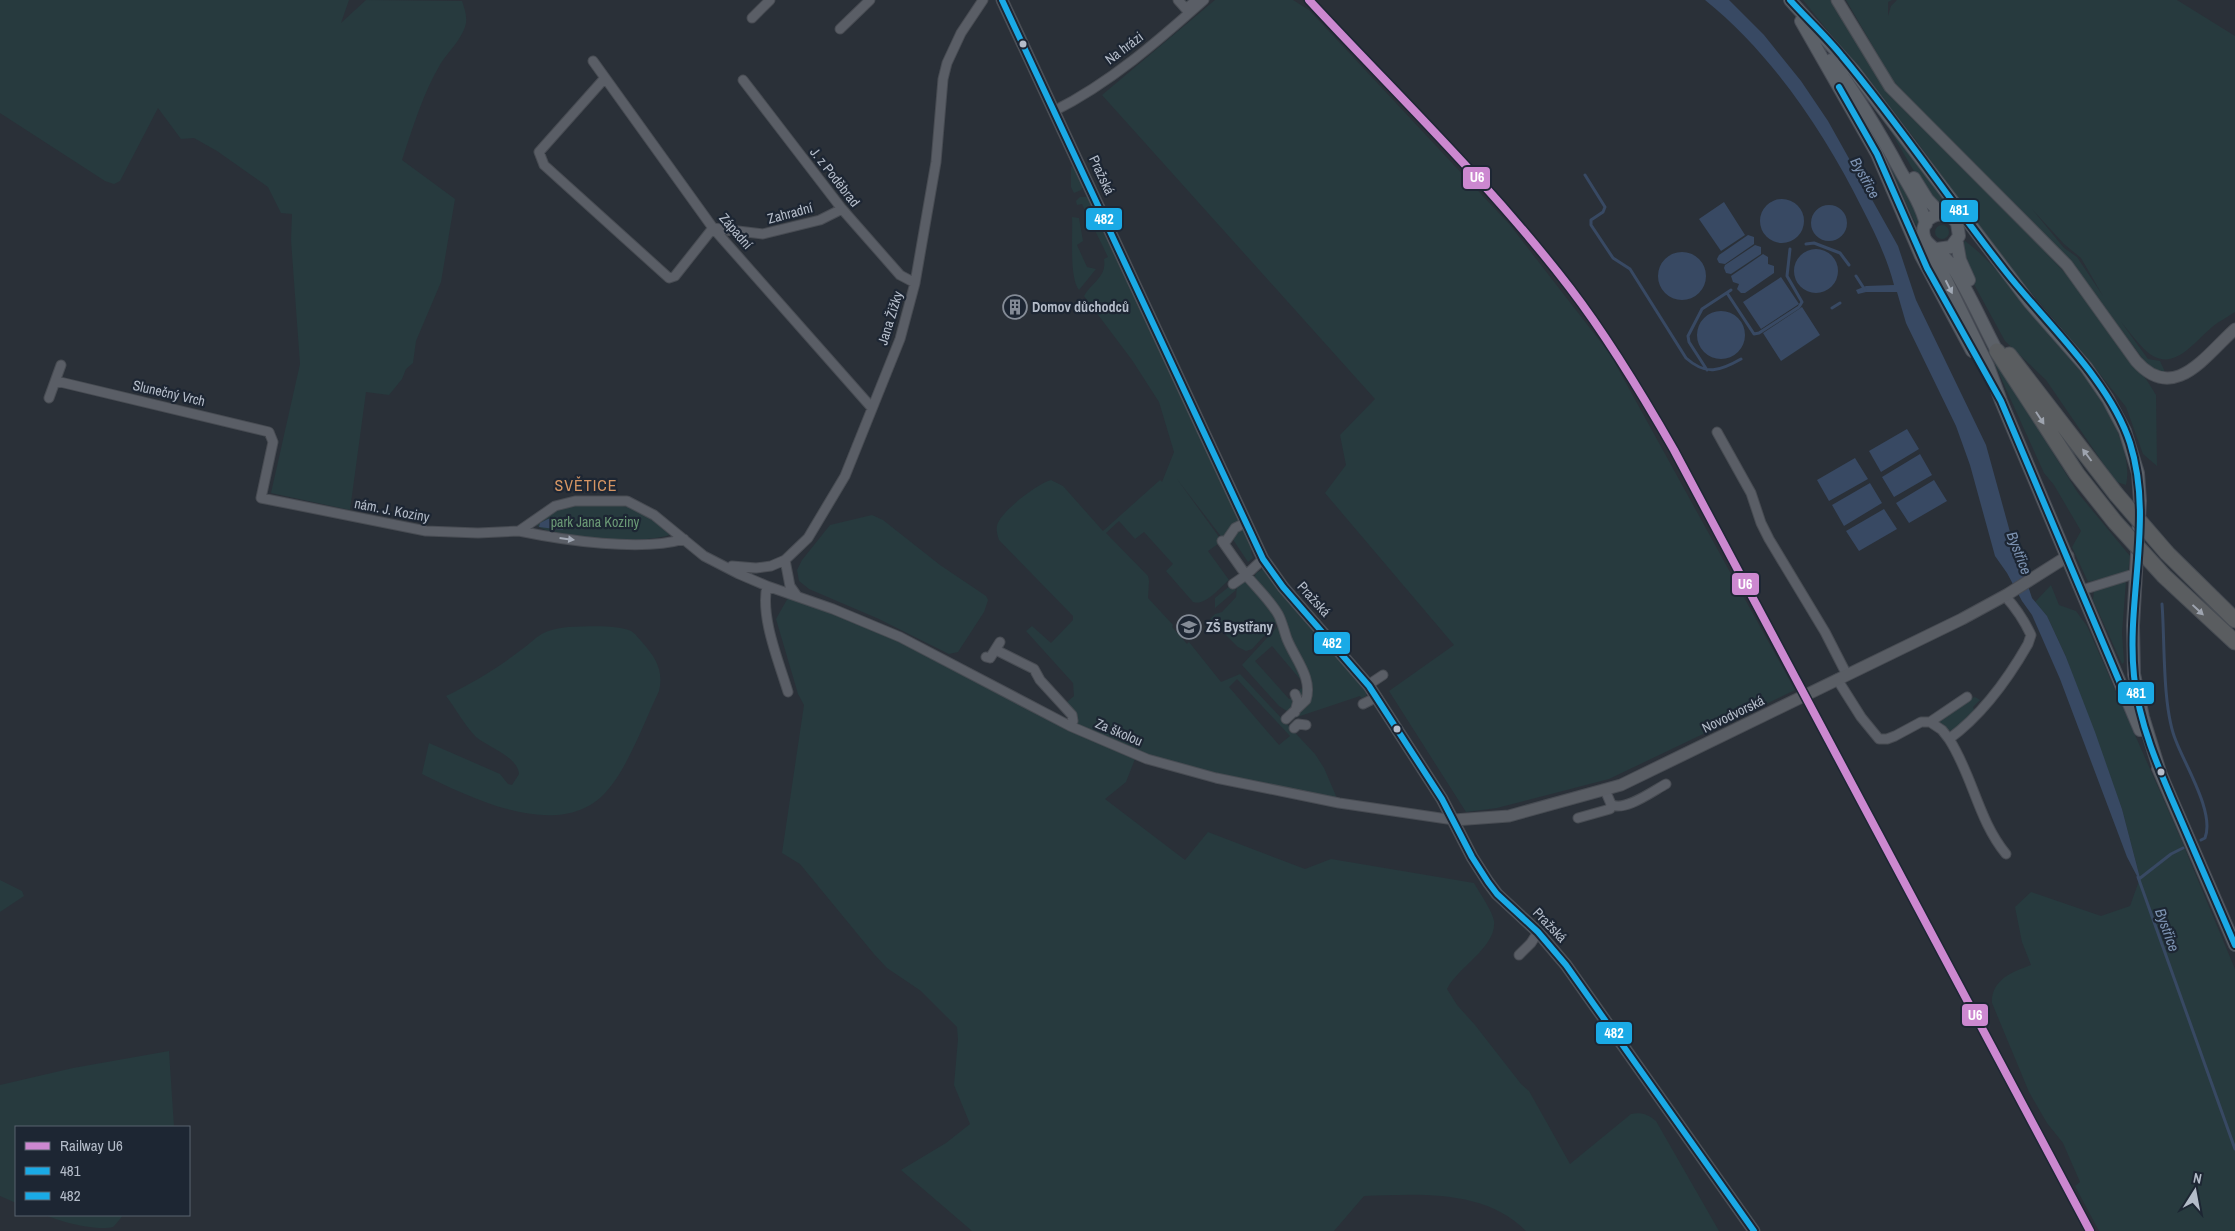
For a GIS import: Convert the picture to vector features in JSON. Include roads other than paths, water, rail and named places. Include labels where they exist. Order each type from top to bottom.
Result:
[{"type":"highway","points":[[2000,348],[2116,494],[2167,553],[2235,620]]},
{"type":"highway","points":[[2000,348],[2077,474],[2115,522],[2164,576],[2235,642]]},
{"type":"main road","points":[[1789,0],[1865,99],[1927,199],[1941,214],[1955,220],[1960,260],[2000,348]]},
{"type":"main road","points":[[1805,21],[1872,121],[1920,205],[1926,224],[1924,236],[1955,270],[2000,348]]},
{"type":"main road","points":[[1805,21],[1854,71],[2030,302],[2094,378],[2120,420],[2129,441],[2138,473],[2140,491],[2133,626],[2134,674],[2143,717],[2161,774]]},
{"type":"main road","points":[[1805,21],[1870,140],[1927,268],[2001,402]]},
{"type":"main road","points":[[1926,224],[1931,218],[1941,214]]},
{"type":"main road","points":[[1958,238],[1976,244],[2030,302]]},
{"type":"main road","points":[[1932,246],[1946,250],[1958,238]]},
{"type":"main road","points":[[1932,246],[1986,361],[2001,402],[2068,556],[2145,742],[2161,774],[2235,945]]},
{"type":"street","points":[[752,18],[770,0]]},
{"type":"street","points":[[840,29],[870,0]]},
{"type":"street","name":"Jana Žižky","points":[[719,563],[741,568],[756,568],[770,566],[785,560],[808,538],[845,476],[900,339],[915,283],[936,162],[943,79],[947,64],[961,33],[983,0]]},
{"type":"street","name":"Pražská","points":[[1002,0],[1263,560],[1283,587],[1377,697],[1454,820],[1472,857],[1488,882],[1506,903],[1538,932],[1566,965],[1754,1231]]},
{"type":"street","points":[[1178,0],[1186,9],[1196,0]]},
{"type":"street","name":"Na hrázi","points":[[1054,111],[1078,98],[1122,67],[1164,35],[1204,0]]},
{"type":"street","points":[[1837,0],[1890,87],[2067,265],[2136,361],[2149,374],[2165,380],[2180,376],[2193,368],[2235,329]]},
{"type":"street","name":"Západní","points":[[593,61],[604,79],[713,228],[872,408]]},
{"type":"street","points":[[604,79],[539,152],[544,165],[668,278],[675,276],[713,228]]},
{"type":"street","name":"J. z Poděbrad","points":[[743,80],[842,209],[900,275],[915,283]]},
{"type":"street","name":"Zahradní","points":[[713,228],[763,234],[820,220],[842,209]]},
{"type":"street","points":[[49,398],[61,365]]},
{"type":"street","name":"Slunečný Vrch","points":[[56,381],[269,432],[273,438],[262,498]]},
{"type":"street","points":[[1717,432],[1751,493],[1761,523],[1769,539],[1825,632],[1842,677],[1862,717],[1879,739],[1895,736],[1921,722],[1930,722],[1942,730],[1963,763],[1976,802],[1993,838],[2006,854]]},
{"type":"street","name":"nám. J. Koziny","points":[[262,498],[436,532],[478,533],[519,531],[592,542],[640,543],[675,541],[684,538]]},
{"type":"street","points":[[519,531],[555,506],[575,502],[627,501],[637,504],[654,515],[704,556],[719,563]]},
{"type":"street","points":[[1245,523],[1235,528],[1223,543],[1278,614],[1308,684],[1306,700],[1286,719]]},
{"type":"street","name":"Novodvorská","points":[[1454,820],[1509,816],[1620,785],[2008,594],[2068,556]]},
{"type":"street","points":[[785,560],[790,586],[797,596]]},
{"type":"street","points":[[1233,584],[1263,560]]},
{"type":"street","name":"Za školou","points":[[719,563],[766,586],[833,609],[900,637],[1070,726],[1147,759],[1216,778],[1339,803],[1454,820]]},
{"type":"street","points":[[2082,590],[2137,573]]},
{"type":"street","points":[[766,586],[764,597],[768,623],[788,692]]},
{"type":"street","points":[[1949,739],[1963,728],[1989,700],[2028,644],[2031,635],[2008,594]]},
{"type":"street","points":[[986,657],[990,658],[998,646],[1034,669],[1040,680],[1072,715],[1073,720],[1070,726]]},
{"type":"street","points":[[1368,685],[1383,675]]},
{"type":"street","points":[[1295,694],[1298,701],[1295,712]]},
{"type":"street","points":[[1363,704],[1377,697]]},
{"type":"street","points":[[1930,722],[1967,697]]},
{"type":"street","points":[[1294,728],[1298,724],[1306,725]]},
{"type":"street","points":[[1610,804],[1618,807],[1626,806],[1666,784]]},
{"type":"street","points":[[1578,818],[1610,809],[1605,790]]},
{"type":"street","points":[[1519,955],[1531,943],[1538,932]]},
{"type":"water","points":[[1705,0],[1729,0],[1764,35],[1801,81],[1828,121],[1898,246],[1916,300],[1986,445],[2010,532],[2032,598],[2047,616],[2066,657],[2095,732],[2122,809],[2139,880],[2127,857],[2060,679],[2032,615],[1995,556],[1970,465],[1956,426],[1906,323],[1897,292],[1866,292],[1858,294],[1856,290],[1866,286],[1894,285],[1884,255],[1871,227],[1831,151],[1794,96],[1752,45]]},
{"type":"water","points":[[1782,199],[1794,203],[1800,209],[1804,221],[1800,233],[1794,239],[1782,243],[1770,239],[1764,233],[1760,221],[1764,209],[1770,203]]},
{"type":"water","points":[[1724,202],[1745,235],[1721,251],[1699,219]]},
{"type":"water","points":[[1829,205],[1836,206],[1842,210],[1846,216],[1846,230],[1842,236],[1836,240],[1829,241],[1822,240],[1816,236],[1812,230],[1811,223],[1812,216],[1816,210],[1822,206]]},
{"type":"water","points":[[1748,235],[1754,237],[1754,244],[1725,264],[1719,263],[1717,259],[1719,255]]},
{"type":"water","points":[[1755,245],[1761,247],[1761,254],[1731,274],[1726,273],[1725,265]]},
{"type":"water","points":[[1816,249],[1828,253],[1834,259],[1838,271],[1834,283],[1828,289],[1816,293],[1804,289],[1798,283],[1794,271],[1798,259],[1804,253]]},
{"type":"water","points":[[1677,252],[1687,252],[1699,259],[1706,271],[1706,281],[1699,293],[1687,300],[1677,300],[1669,296],[1662,289],[1658,281],[1658,271],[1662,263],[1669,256]]},
{"type":"water","points":[[1763,254],[1768,257],[1768,264],[1774,266],[1774,273],[1745,293],[1741,293],[1737,289],[1739,284],[1733,282],[1731,276]]},
{"type":"water","points":[[1781,277],[1799,304],[1761,329],[1743,302]]},
{"type":"water","points":[[1802,307],[1820,335],[1781,361],[1763,333]]},
{"type":"water","points":[[1716,311],[1726,311],[1738,318],[1745,330],[1745,340],[1738,352],[1726,359],[1716,359],[1708,355],[1701,348],[1697,340],[1697,330],[1701,322],[1708,315]]},
{"type":"water","points":[[1907,429],[1919,449],[1881,472],[1869,451]]},
{"type":"water","points":[[1920,454],[1932,475],[1894,497],[1882,477]]},
{"type":"water","points":[[1855,458],[1868,479],[1829,501],[1817,480]]},
{"type":"water","points":[[1934,480],[1947,501],[1909,523],[1896,503]]},
{"type":"water","points":[[1870,483],[1882,503],[1844,526],[1832,505]]},
{"type":"water","points":[[1884,509],[1897,529],[1859,551],[1846,531]]},
{"type":"water","points":[[561,517],[564,523],[563,530],[539,527],[540,523],[548,519]]},
{"type":"waterway","points":[[1585,175],[1605,207],[1603,212],[1591,220],[1591,225],[1613,258],[1630,269],[1686,358],[1693,364],[1713,370],[1720,369],[1741,359]]},
{"type":"waterway","points":[[1806,244],[1814,243],[1840,253],[1849,265]]},
{"type":"waterway","points":[[1727,293],[1754,334],[1759,333],[1799,307],[1802,302],[1787,276],[1790,249]]},
{"type":"waterway","points":[[1856,276],[1865,290]]},
{"type":"waterway","points":[[1707,370],[1689,342],[1688,336],[1702,309],[1731,290]]},
{"type":"waterway","points":[[1832,308],[1840,303]]},
{"type":"waterway","points":[[2162,604],[2168,711],[2176,741],[2203,803],[2207,828],[2205,838],[2201,840]]},
{"type":"waterway","points":[[2139,879],[2171,854],[2183,848]]},
{"type":"waterway","name":"Bystřice","points":[[2138,877],[2235,1149]]},
{"type":"rail line","name":"U6","points":[[1309,0],[1443,141],[1540,250],[1570,288],[1625,367],[1674,450],[2090,1231]]},
{"type":"place","name":"Domov důchodců","points":[[1015,307]]},
{"type":"place","name":"ZŠ Bystřany","points":[[1189,627]]},
{"type":"district","name":"SVĚTICE","points":[[586,485]]},
{"type":"park label","name":"park Jana Koziny","points":[[595,522]]}]
